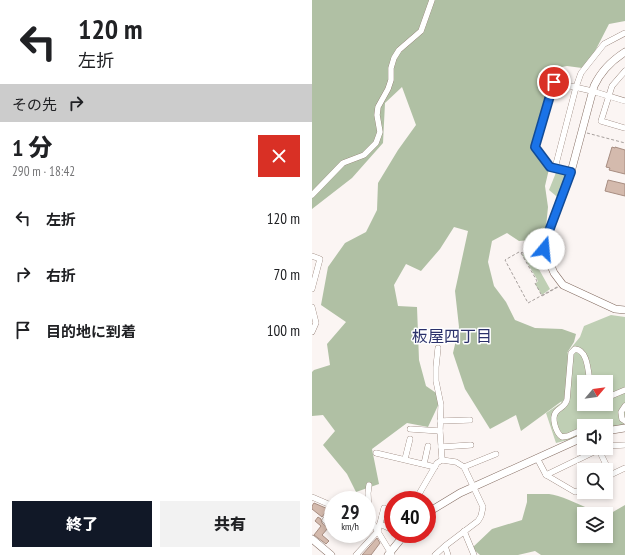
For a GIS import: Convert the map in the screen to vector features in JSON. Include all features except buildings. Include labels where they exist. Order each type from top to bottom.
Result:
[{"type":"street","points":[[312,195],[343,163],[364,155],[376,143],[380,132],[377,115],[378,107],[388,88],[394,58],[399,50],[421,31],[432,0]]},
{"type":"street","points":[[555,168],[581,73],[604,44],[625,33]]},
{"type":"street","points":[[625,52],[607,65],[598,77],[592,91],[571,172],[544,249],[554,273],[564,285],[615,309],[625,310]]},
{"type":"street","points":[[625,71],[612,86],[601,121],[625,128]]},
{"type":"street","points":[[571,172],[550,167],[535,147],[554,82],[625,100]]},
{"type":"street","points":[[312,256],[320,259],[312,289]]},
{"type":"street","points":[[312,307],[316,323],[312,332]]},
{"type":"street","points":[[438,348],[436,381],[440,392],[442,460]]},
{"type":"street","points":[[577,432],[562,437],[557,430],[554,417],[556,411],[563,407],[567,400],[571,353],[575,349],[579,349],[583,354],[588,375]]},
{"type":"street","points":[[613,395],[625,391]]},
{"type":"street","points":[[625,406],[621,412],[622,418],[625,421]]},
{"type":"street","points":[[440,421],[470,420]]},
{"type":"street","points":[[613,430],[625,428]]},
{"type":"street","points":[[410,429],[440,431]]},
{"type":"street","points":[[405,459],[410,438]]},
{"type":"street","points":[[436,507],[474,487],[577,440]]},
{"type":"street","points":[[441,447],[471,445]]},
{"type":"street","points":[[613,446],[625,445]]},
{"type":"street","points":[[424,464],[428,446]]},
{"type":"street","points":[[376,453],[405,459],[435,468]]},
{"type":"street","points":[[464,467],[496,454]]},
{"type":"street","points":[[546,475],[588,455]]},
{"type":"street","points":[[537,458],[546,475],[575,492],[577,491]]},
{"type":"street","points":[[421,491],[437,463],[442,460],[456,462],[464,467],[483,507],[478,521],[435,555]]},
{"type":"street","points":[[613,474],[625,468]]},
{"type":"street","points":[[368,491],[369,485]]},
{"type":"street","points":[[313,499],[324,503]]},
{"type":"street","points":[[356,555],[378,531],[384,508]]},
{"type":"street","points":[[380,524],[384,526]]},
{"type":"street","points":[[376,528],[390,554],[398,543]]},
{"type":"street","points":[[464,531],[474,555]]},
{"type":"street","points":[[312,539],[331,555]]},
{"type":"street","points":[[445,546],[448,555]]},
{"type":"path","points":[[582,131],[625,143]]},
{"type":"path","points":[[541,250],[532,254],[519,252],[505,260],[528,303],[561,285]]},
{"type":"path","points":[[521,253],[537,281],[534,283],[542,296]]},
{"type":"green space","points":[[312,0],[625,0],[625,21],[609,24],[591,59],[582,68],[567,66],[552,69],[545,104],[538,120],[532,147],[549,169],[545,186],[548,207],[546,227],[542,239],[519,241],[507,233],[492,241],[488,262],[494,286],[506,302],[515,320],[535,328],[562,329],[576,334],[574,342],[567,353],[569,376],[566,398],[521,431],[516,415],[490,429],[465,389],[453,353],[459,327],[455,291],[468,231],[454,227],[440,249],[421,271],[406,264],[394,285],[398,306],[417,307],[419,360],[426,386],[442,397],[428,427],[407,423],[372,449],[379,484],[356,491],[347,474],[323,445],[335,431],[323,415],[312,416],[312,372],[330,365],[327,344],[346,322],[321,305],[328,267],[345,243],[366,232],[377,210],[378,183],[398,150],[416,125],[402,87],[385,103],[383,143],[352,178],[312,209]]},
{"type":"green space","points":[[557,170],[569,173],[562,201],[549,190]]},
{"type":"green space","points":[[522,254],[531,255],[550,289],[542,295],[535,284],[538,281]]},
{"type":"green space","points":[[611,315],[625,317],[625,427],[613,429],[613,419],[577,419],[577,438],[556,443],[546,413],[561,403],[567,353],[580,337],[584,326]]},
{"type":"green space","points":[[527,494],[549,494],[568,499],[586,507],[577,507],[577,543],[613,543],[613,512],[625,505],[625,555],[541,555],[535,551],[518,555],[480,555],[472,548],[492,529],[522,520],[527,502]]},
{"type":"district","name":"板屋四丁目","points":[[452,336]]},
{"type":"route","points":[[544,249],[546,239],[571,172],[550,167],[535,147],[554,82]]}]
